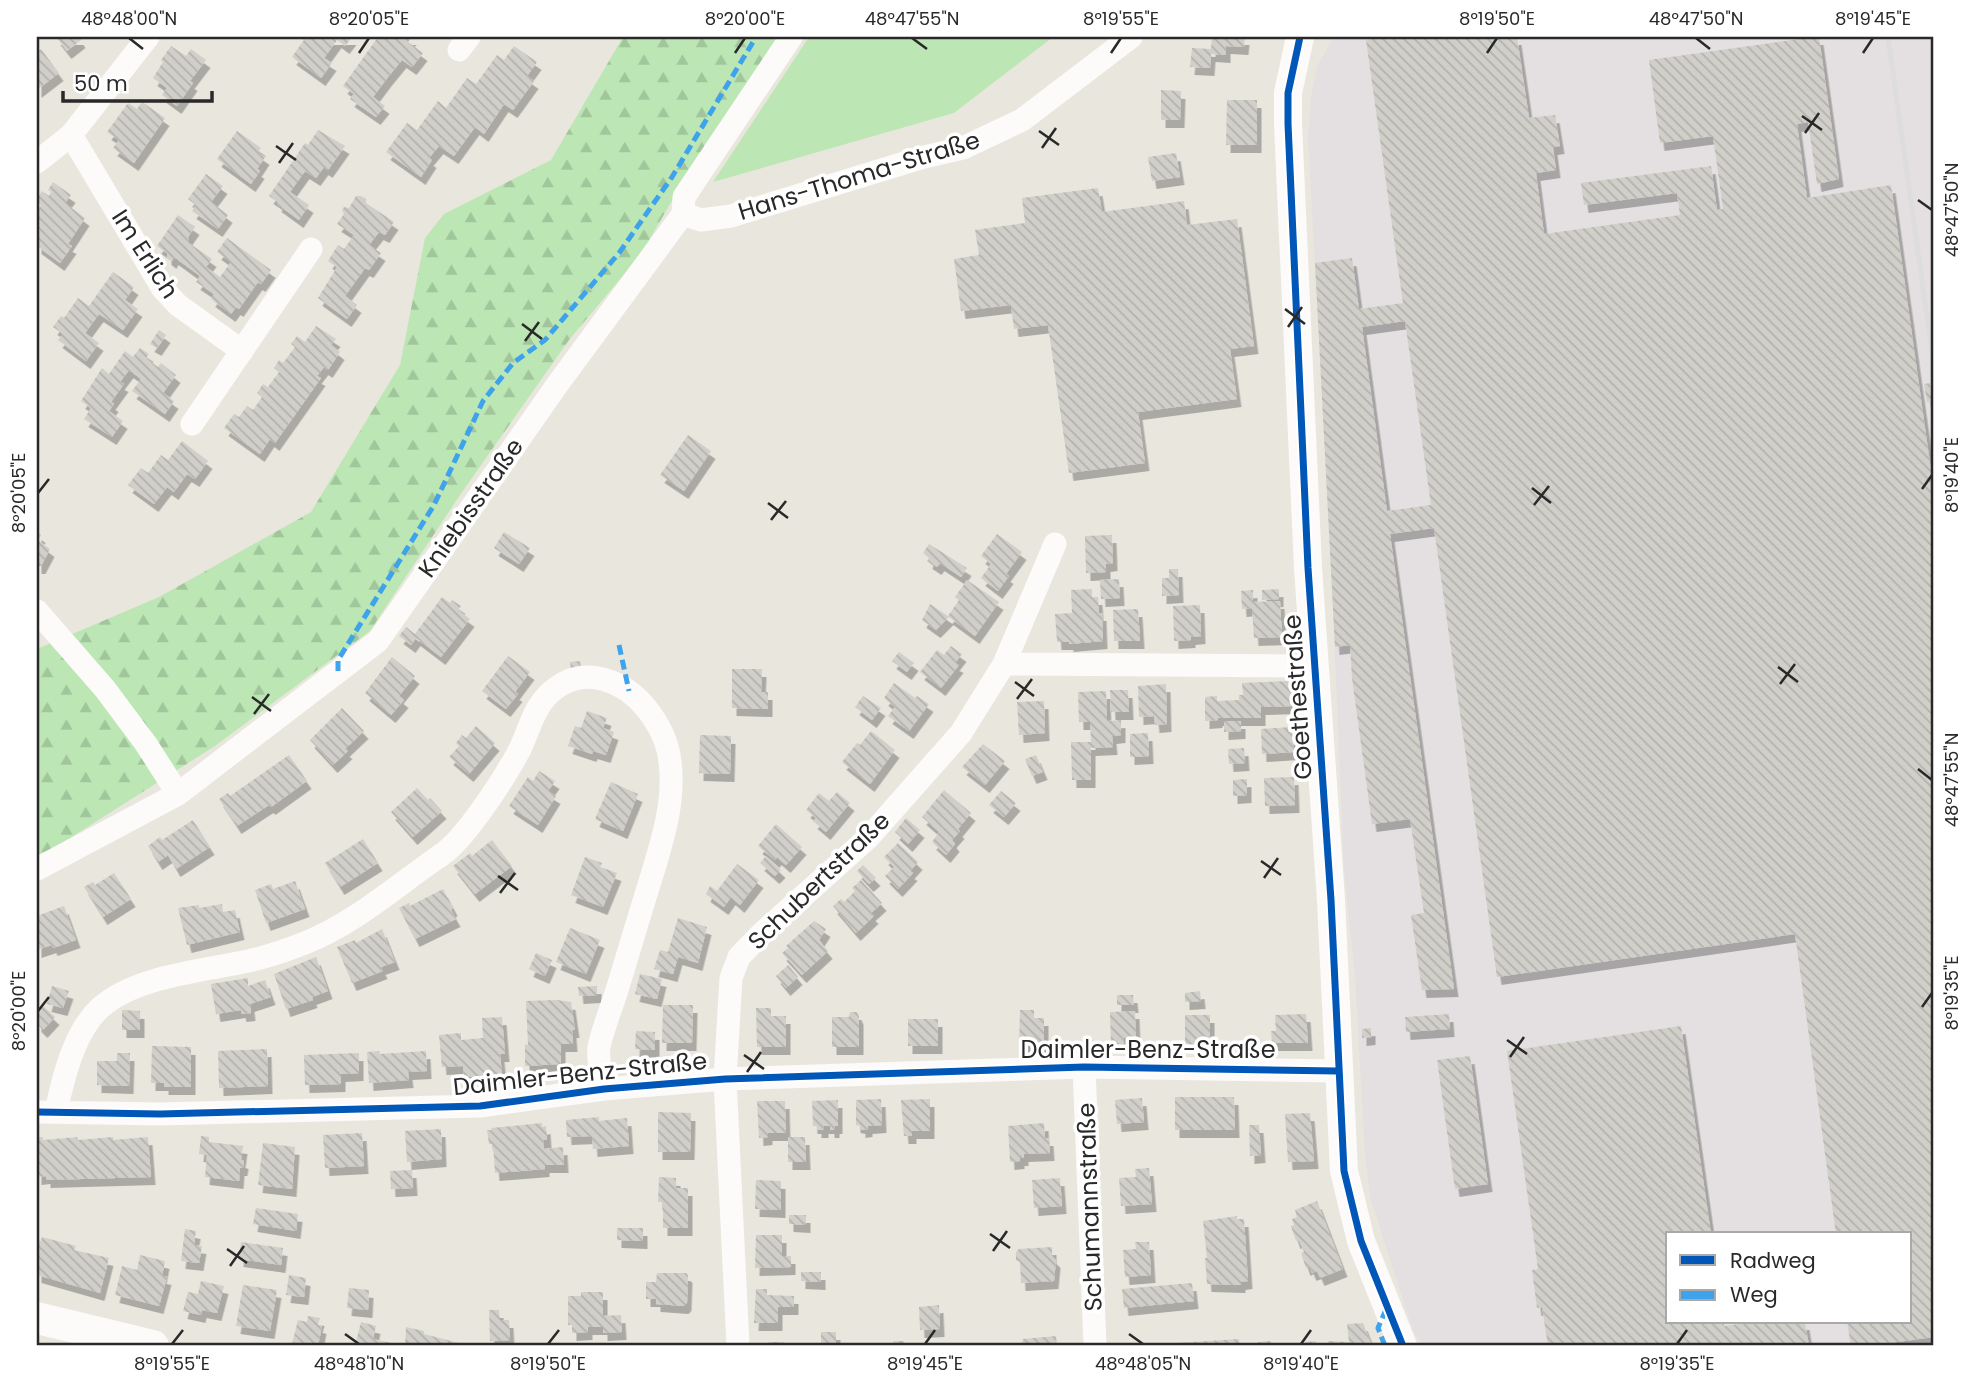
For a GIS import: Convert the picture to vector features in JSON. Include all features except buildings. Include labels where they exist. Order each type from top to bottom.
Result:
[{"type":"main road","points":[[37,1318],[153,1346]]},
{"type":"street","points":[[37,162],[71,135],[148,37]]},
{"type":"street","name":"Kniebisstraße","points":[[37,869],[178,794],[378,641],[557,384],[684,214],[684,197],[791,37]]},
{"type":"street","name":"Hans-Thoma-Straße","points":[[684,214],[701,220],[731,216],[962,148],[1022,120],[1131,37]]},
{"type":"street","name":"Goethestraße","points":[[1300,37],[1288,93],[1288,124],[1308,568],[1330,887],[1344,1171],[1361,1241],[1403,1346]]},
{"type":"street","name":"Im Erlich","points":[[71,135],[163,289],[178,304],[242,351]]},
{"type":"street","points":[[192,424],[311,248]]},
{"type":"street","name":"Schubertstraße","points":[[738,1346],[725,1079],[731,978],[739,957],[869,837],[961,733],[1004,664],[1055,544]]},
{"type":"street","points":[[37,611],[105,690],[146,744],[178,794]]},
{"type":"street","points":[[1004,664],[1315,666]]},
{"type":"street","points":[[46,1112],[72,1054],[99,1009],[125,991],[194,971],[251,961],[307,942],[374,905],[451,847],[484,805],[519,750],[536,709],[548,695],[558,686],[576,679],[594,677],[615,682],[629,691],[646,708],[660,728],[666,743],[671,779],[661,846],[598,1050],[604,1089]]},
{"type":"street","name":"Daimler-Benz-Straße","points":[[46,1112],[160,1114],[480,1106],[604,1089],[725,1079],[1084,1067],[1337,1071]]},
{"type":"street","name":"Schumannstraße","points":[[1084,1067],[1096,1346]]},
{"type":"shaded area","points":[[1334,37],[1934,37],[1934,1346],[1423,1346],[1413,1331],[1370,1197],[1365,1156],[1355,976],[1344,870],[1308,137],[1311,96],[1317,66]]},
{"type":"green space","points":[[623,37],[782,37],[695,161],[641,254],[569,340],[460,495],[370,631],[215,746],[37,859],[37,649],[159,597],[311,512],[400,365],[425,238],[444,214],[551,160]]},
{"type":"green space","points":[[809,37],[1053,37],[954,113],[713,182]]},
{"type":"railway","points":[[1888,37],[1934,366]]},
{"type":"marked path","points":[[338,671],[338,660],[434,505],[483,401],[513,363],[545,340],[619,253],[672,177],[756,37]]},
{"type":"marked path","points":[[619,645],[629,691]]},
{"type":"marked path","points":[[1385,1346],[1378,1328],[1387,1307]]},
{"type":"cycle path","points":[[1300,37],[1288,93],[1288,124],[1308,568],[1331,900],[1344,1171],[1361,1241],[1403,1346]]},
{"type":"cycle path","points":[[37,1112],[160,1114],[480,1106],[604,1089],[725,1079],[1084,1067],[1337,1071]]}]
